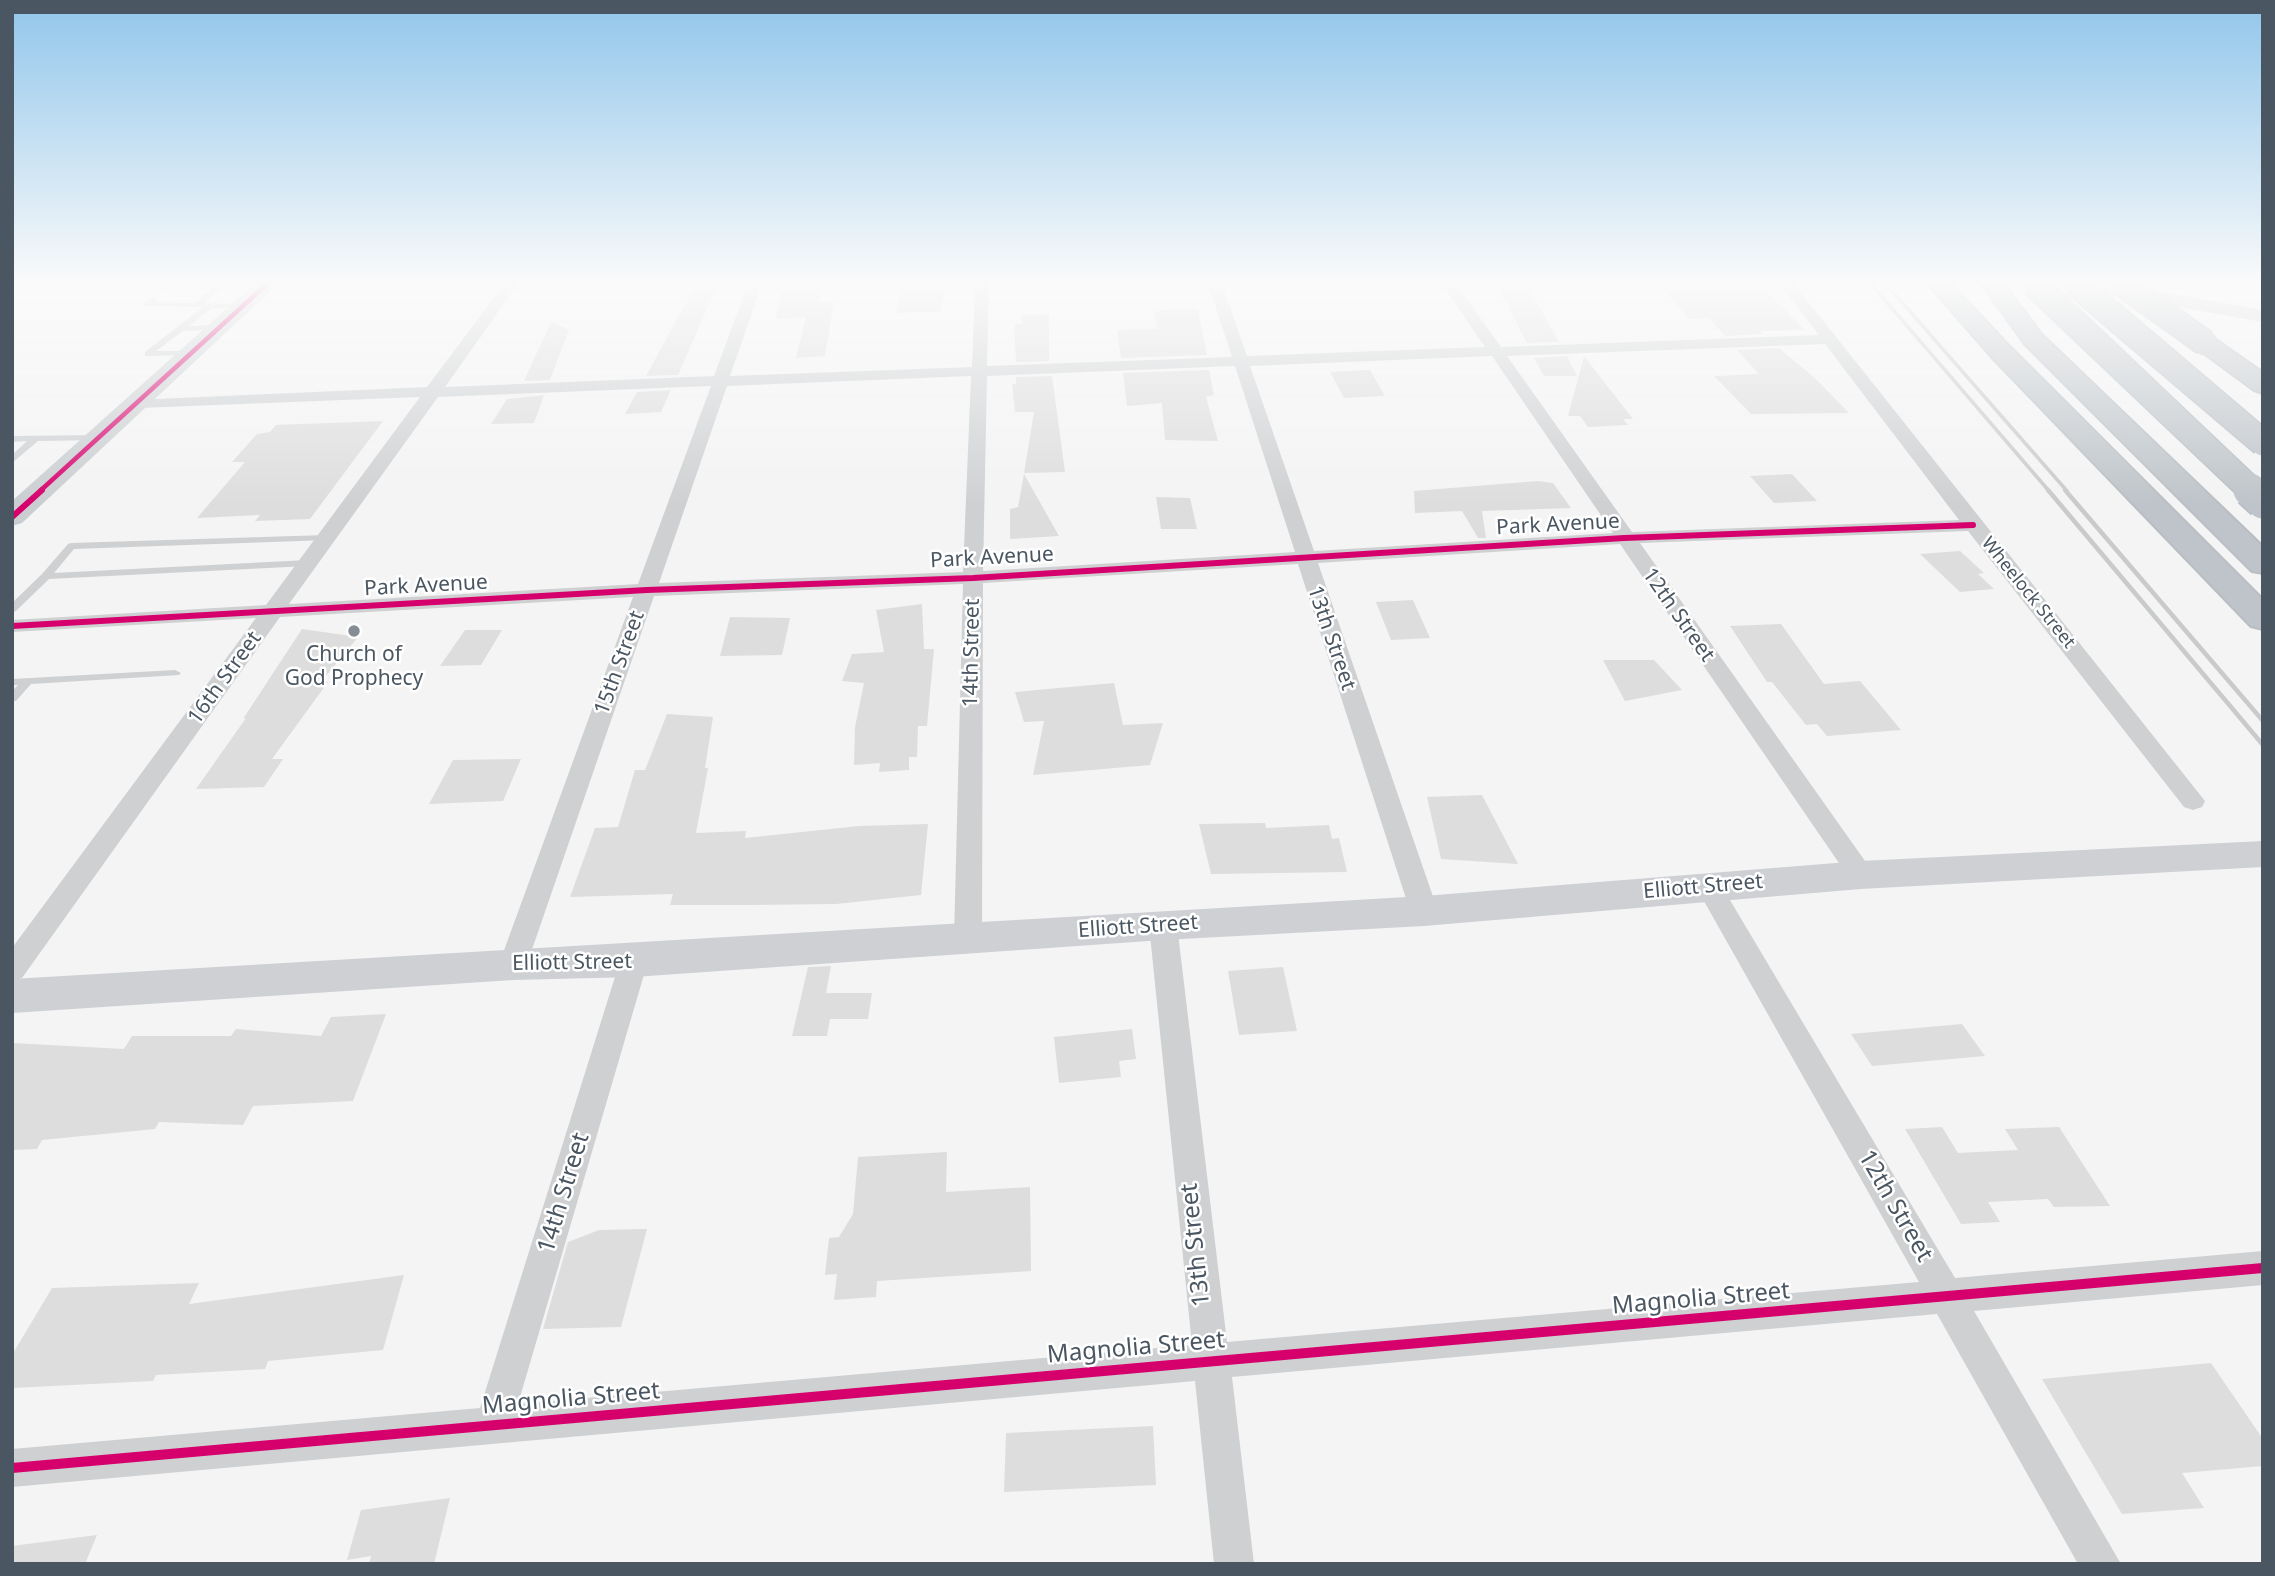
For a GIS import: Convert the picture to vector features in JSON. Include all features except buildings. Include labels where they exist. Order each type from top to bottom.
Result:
[{"type":"highway","points":[[2006,358],[2263,619]]},
{"type":"highway","points":[[2052,358],[2263,564]]},
{"type":"highway","points":[[2082,358],[2120,424]]},
{"type":"highway","points":[[2111,358],[2263,502]]},
{"type":"highway","points":[[2162,358],[2263,443]]},
{"type":"highway","points":[[2225,358],[2263,385]]},
{"type":"main road","points":[[12,517],[188,358]]},
{"type":"main road","name":"Elliott Street","points":[[12,996],[513,964],[634,961],[1163,925],[1424,911],[1861,875],[2263,854]]},
{"type":"street","name":"16th Street","points":[[12,970],[458,358]]},
{"type":"street","name":"15th Street","points":[[513,964],[728,358]]},
{"type":"street","name":"14th Street","points":[[968,938],[972,578],[979,358]]},
{"type":"street","name":"13th Street","points":[[1240,358],[1304,558],[1424,911]]},
{"type":"street","points":[[139,403],[1368,358]]},
{"type":"street","name":"12th Street","points":[[1500,358],[1861,875]]},
{"type":"street","name":"Wheelock Street","points":[[1846,358],[1973,525],[2193,800]]},
{"type":"street","name":"Park Avenue","points":[[12,626],[647,590],[972,578],[1624,538],[1973,525]]},
{"type":"street","name":"12th Street","points":[[1709,887],[2101,1564]]},
{"type":"street","name":"13th Street","points":[[1163,925],[1209,1361],[1234,1564]]},
{"type":"street","name":"14th Street","points":[[493,1426],[634,961]]},
{"type":"street","name":"Magnolia Street","points":[[12,1468],[2263,1268]]},
{"type":"lane","points":[[12,439],[100,438]]},
{"type":"lane","points":[[12,460],[35,439]]},
{"type":"lane","points":[[12,609],[46,576],[71,546],[326,538]]},
{"type":"lane","points":[[46,576],[308,563]]},
{"type":"lane","points":[[12,682],[175,673]]},
{"type":"lane","points":[[12,698],[29,681]]},
{"type":"railway","points":[[1934,358],[2049,491]]},
{"type":"railway","points":[[1950,358],[2067,491]]},
{"type":"railway","points":[[2048,490],[2263,745]]},
{"type":"railway","points":[[2065,490],[2263,721]]},
{"type":"cycle path","points":[[12,517],[187,358]]},
{"type":"cycle path","points":[[12,626],[647,590],[973,578],[1624,538],[1973,525]]},
{"type":"cycle path","points":[[12,1468],[2263,1268]]},
{"type":"place","name":"Church of God Prophecy","points":[[354,631]]}]
